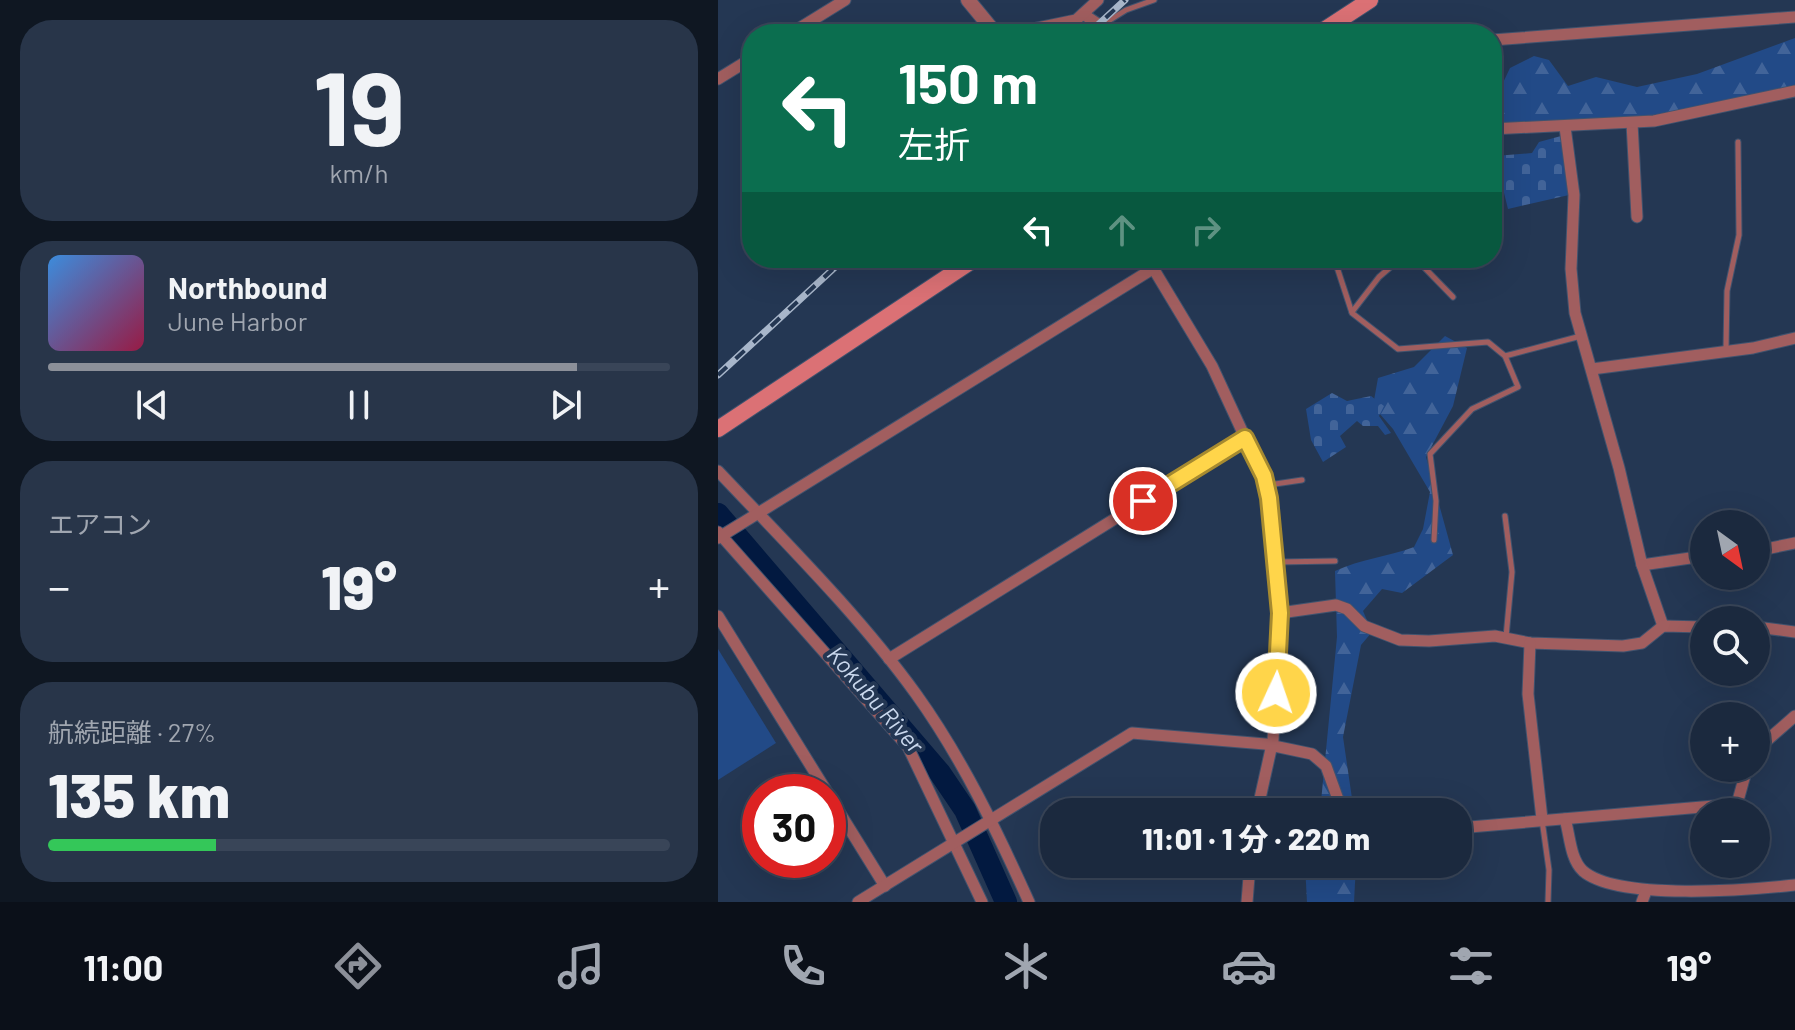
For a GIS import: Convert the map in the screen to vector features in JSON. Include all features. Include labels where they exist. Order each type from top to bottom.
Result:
[{"type":"main road","points":[[1333,24],[1370,0]]},
{"type":"main road","points":[[718,429],[961,268]]},
{"type":"street","points":[[806,24],[845,0]]},
{"type":"street","points":[[968,0],[988,24]]},
{"type":"street","points":[[1057,24],[1076,20],[1098,0]]},
{"type":"street","points":[[1083,14],[1098,24]]},
{"type":"street","points":[[1502,39],[1795,17]]},
{"type":"street","points":[[718,79],[742,64]]},
{"type":"street","points":[[1502,128],[1532,124],[1565,127],[1632,123],[1795,91]]},
{"type":"street","points":[[1632,123],[1637,217]]},
{"type":"street","points":[[1565,127],[1574,195],[1572,285],[1582,336],[1642,565],[1663,626]]},
{"type":"street","points":[[982,902],[960,840],[908,747],[719,535],[1143,268]]},
{"type":"street","points":[[1158,268],[1212,366],[1267,485],[1280,613],[1272,745],[1260,798]]},
{"type":"street","points":[[1592,369],[1795,338]]},
{"type":"street","points":[[889,659],[1245,438]]},
{"type":"street","points":[[718,471],[889,659],[934,723],[1029,902]]},
{"type":"street","points":[[1770,548],[1795,543]]},
{"type":"street","points":[[1642,565],[1690,558]]},
{"type":"street","points":[[1280,613],[1336,605],[1347,609],[1364,626],[1400,640],[1506,638],[1530,643],[1623,646],[1642,643],[1663,626],[1690,627]]},
{"type":"street","points":[[718,616],[816,774]]},
{"type":"street","points":[[1770,629],[1795,632]]},
{"type":"street","points":[[1530,643],[1528,694],[1542,819]]},
{"type":"street","points":[[1770,738],[1795,716]]},
{"type":"street","points":[[858,902],[1132,733],[1272,745],[1312,754],[1326,766],[1338,798]]},
{"type":"street","points":[[1472,826],[1737,804],[1743,782]]},
{"type":"street","points":[[1565,819],[1576,863],[1585,872],[1644,896],[1795,885]]},
{"type":"street","points":[[846,822],[885,886]]},
{"type":"street","points":[[1247,902],[1249,878]]},
{"type":"lane","points":[[1104,24],[1126,10],[1154,0]]},
{"type":"lane","points":[[1726,350],[1727,291],[1739,235],[1738,142]]},
{"type":"lane","points":[[1337,268],[1352,313],[1398,349],[1488,342],[1505,356],[1518,387],[1472,409],[1430,454],[1436,501],[1434,540]]},
{"type":"lane","points":[[1352,313],[1389,268]]},
{"type":"lane","points":[[1425,268],[1453,297]]},
{"type":"lane","points":[[1505,356],[1582,336]]},
{"type":"lane","points":[[1267,485],[1302,480]]},
{"type":"lane","points":[[1505,516],[1512,572],[1506,638]]},
{"type":"lane","points":[[1276,562],[1335,561]]},
{"type":"lane","points":[[1542,819],[1549,870],[1548,902]]},
{"type":"green space","points":[[1795,38],[1795,87],[1648,116],[1502,125],[1502,85],[1510,68],[1534,56],[1549,60],[1568,86],[1596,77],[1637,87],[1697,74]]},
{"type":"green space","points":[[1561,136],[1569,195],[1508,209],[1502,185],[1502,155],[1532,153],[1539,142]]},
{"type":"green space","points":[[1445,336],[1467,348],[1453,406],[1426,457],[1453,555],[1402,593],[1382,589],[1363,611],[1372,632],[1361,645],[1343,737],[1352,798],[1321,798],[1337,637],[1335,571],[1414,547],[1423,529],[1430,492],[1393,429],[1373,406],[1378,378],[1414,367]]},
{"type":"green space","points":[[1332,393],[1347,401],[1371,396],[1384,406],[1379,416],[1391,433],[1385,435],[1378,426],[1363,426],[1357,421],[1340,436],[1346,447],[1323,462],[1311,440],[1306,409]]},
{"type":"green space","points":[[718,649],[776,743],[718,780]]},
{"type":"green space","points":[[1306,878],[1355,878],[1354,902],[1307,902]]},
{"type":"waterway","name":"Kokubu River","points":[[718,514],[940,773],[965,810],[1006,902]]},
{"type":"railway","points":[[1099,24],[1125,0]]},
{"type":"railway","points":[[718,375],[834,268]]},
{"type":"route","points":[[1143,501],[1245,438],[1264,476],[1269,498],[1280,613],[1276,693]]}]
